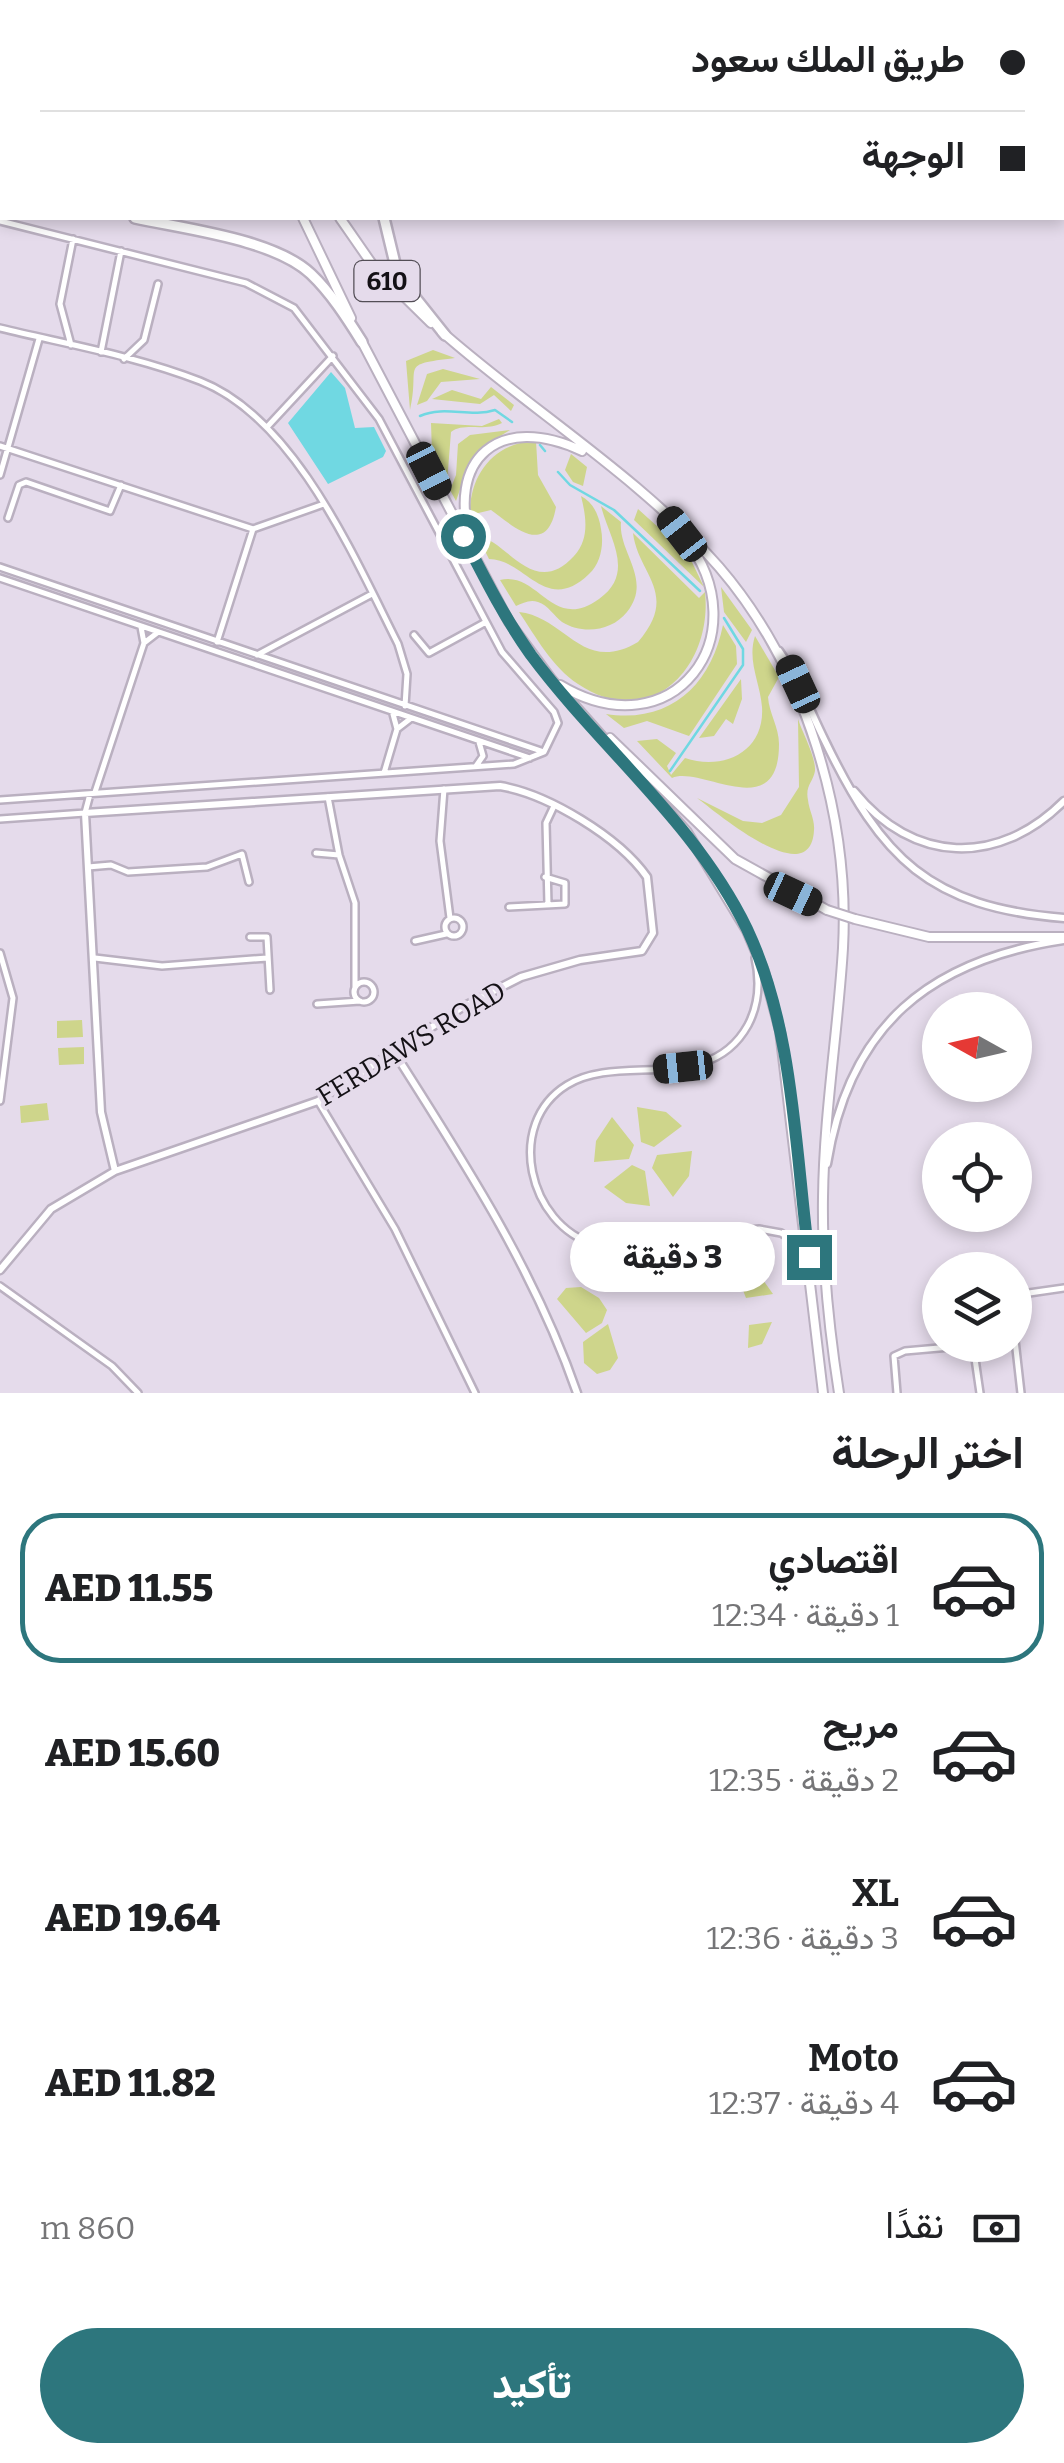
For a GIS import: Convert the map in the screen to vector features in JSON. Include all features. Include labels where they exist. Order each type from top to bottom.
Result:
[{"type":"highway","points":[[144,220],[228,239],[293,262],[310,272],[362,342]]},
{"type":"highway","points":[[384,220],[398,276],[445,335]]},
{"type":"main road","name":"610","points":[[304,220],[362,342],[509,622],[578,708]]},
{"type":"main road","name":"610","points":[[342,220],[397,292],[445,335]]},
{"type":"main road","points":[[445,335],[668,517],[719,568],[750,608],[800,704],[838,834],[843,944],[822,1195],[839,1393]]},
{"type":"main road","points":[[480,568],[462,502],[466,481],[484,453],[516,437],[540,434],[595,458]]},
{"type":"main road","points":[[552,680],[594,702],[632,707],[662,701],[696,672],[711,636],[713,601],[704,567],[668,517]]},
{"type":"main road","points":[[578,708],[735,859],[828,910],[929,937],[1064,939]]},
{"type":"main road","points":[[578,708],[687,832],[747,931],[764,971],[780,1030],[823,1393]]},
{"type":"street","points":[[0,221],[264,289],[294,308],[380,419],[510,663],[556,717],[555,738],[533,760],[0,800]]},
{"type":"street","points":[[71,345],[60,304],[73,239]]},
{"type":"street","points":[[101,352],[120,251]]},
{"type":"street","points":[[124,359],[144,340],[158,284]]},
{"type":"street","points":[[0,328],[202,381],[246,407],[268,426],[295,456],[404,658],[405,706]]},
{"type":"street","points":[[0,475],[39,338]]},
{"type":"street","points":[[268,426],[333,356]]},
{"type":"street","points":[[0,446],[253,528],[322,505]]},
{"type":"street","points":[[8,518],[19,485],[26,482],[110,511],[120,486]]},
{"type":"street","points":[[217,642],[253,528]]},
{"type":"street","points":[[0,567],[544,752]]},
{"type":"street","points":[[0,578],[533,760]]},
{"type":"street","points":[[257,655],[372,594]]},
{"type":"street","points":[[750,608],[788,663],[843,778],[882,838],[940,887],[991,908],[1064,918]]},
{"type":"street","points":[[414,636],[429,653],[486,622]]},
{"type":"street","points":[[116,1171],[102,1122],[85,814],[144,643],[138,625]]},
{"type":"street","points":[[144,643],[161,632]]},
{"type":"street","points":[[324,689],[328,680]]},
{"type":"street","points":[[391,712],[397,729]]},
{"type":"street","points":[[384,773],[397,729],[404,721],[414,719]]},
{"type":"street","points":[[473,767],[484,756],[478,740]]},
{"type":"street","points":[[843,778],[890,827],[911,839],[959,849],[1016,838],[1044,821],[1064,801]]},
{"type":"street","name":"FERDAWS ROAD","points":[[0,1270],[51,1209],[116,1171],[318,1101],[461,1008],[521,977],[580,960],[642,951],[653,934],[648,877],[555,803],[500,786],[85,814]]},
{"type":"street","points":[[444,789],[440,840],[450,918],[444,925],[447,934]]},
{"type":"street","points":[[328,797],[339,855],[355,904],[355,987],[360,1000]]},
{"type":"street","points":[[548,904],[546,823],[555,803]]},
{"type":"street","points":[[0,819],[85,814]]},
{"type":"street","points":[[316,853],[339,855]]},
{"type":"street","points":[[88,867],[111,865],[128,872],[225,862],[236,854],[246,856],[249,882]]},
{"type":"street","points":[[508,907],[565,904],[565,883],[546,880]]},
{"type":"street","points":[[415,940],[458,935],[463,927],[459,919],[450,918]]},
{"type":"street","points":[[747,931],[756,961],[758,992],[751,1019],[736,1042],[719,1056],[692,1066],[588,1078],[566,1086],[540,1118],[531,1144],[531,1170],[547,1210],[563,1229],[583,1241],[604,1246],[759,1229],[790,1237],[809,1257]]},
{"type":"street","points":[[250,937],[267,937],[270,990]]},
{"type":"street","points":[[822,1195],[842,1098],[870,1044],[888,1022],[951,971],[998,952],[1064,939]]},
{"type":"street","points":[[0,953],[13,998],[0,1101]]},
{"type":"street","points":[[94,958],[162,966],[268,958]]},
{"type":"street","points":[[317,1004],[371,998],[374,990],[365,982],[355,987]]},
{"type":"street","points":[[394,1052],[504,1228],[577,1393]]},
{"type":"street","points":[[318,1101],[394,1228],[475,1393]]},
{"type":"street","points":[[0,1286],[112,1366],[138,1393]]},
{"type":"street","points":[[1032,1293],[1064,1288]]},
{"type":"street","points":[[897,1393],[894,1356],[905,1351],[973,1345],[980,1393]]},
{"type":"street","points":[[1017,1362],[1021,1393]]},
{"type":"green space","points":[[433,350],[455,358],[418,365],[410,410],[406,361]]},
{"type":"green space","points":[[443,369],[480,379],[441,382],[427,401],[417,405],[427,374]]},
{"type":"green space","points":[[491,387],[514,405],[511,411],[494,395],[480,404],[432,399],[452,390],[481,399]]},
{"type":"green space","points":[[499,419],[502,423],[495,426],[451,432],[447,483],[432,453],[431,423],[482,426]]},
{"type":"green space","points":[[510,430],[484,446],[470,461],[456,501],[450,490],[456,475],[458,444],[470,435]]},
{"type":"green space","points":[[536,441],[538,475],[556,507],[545,532],[528,534],[491,510],[470,515],[474,487],[487,463],[508,447]]},
{"type":"green space","points":[[571,454],[587,467],[583,486],[573,482],[565,470]]},
{"type":"green space","points":[[581,496],[597,514],[602,547],[593,570],[574,585],[548,588],[502,561],[489,559],[478,537],[499,546],[533,570],[559,568],[583,542]]},
{"type":"green space","points":[[601,506],[621,522],[636,577],[634,600],[627,612],[605,627],[588,630],[562,622],[538,602],[516,606],[500,580],[525,584],[557,606],[569,609],[583,608],[610,589],[616,578],[617,555]]},
{"type":"green space","points":[[638,509],[688,554],[704,587],[634,520]]},
{"type":"green space","points":[[633,533],[699,598],[705,592],[705,619],[699,645],[687,667],[652,696],[629,701],[604,697],[569,677],[545,651],[519,612],[550,623],[575,641],[602,652],[638,642],[656,610],[656,597]]},
{"type":"green space","points":[[721,587],[752,630],[746,642],[724,612]]},
{"type":"green space","points":[[723,625],[736,646],[737,664],[689,736],[647,721],[624,728],[606,714],[650,713],[684,696],[709,666]]},
{"type":"green space","points":[[755,636],[779,677],[768,697],[779,738],[776,768],[766,782],[753,787],[685,776],[672,778],[637,741],[657,739],[676,753],[667,766],[671,775],[685,758],[713,762],[727,759],[739,754],[757,736],[762,707],[753,663]]},
{"type":"green space","points":[[741,679],[742,699],[733,724],[726,719],[714,736],[699,738]]},
{"type":"green space","points":[[798,719],[815,771],[807,795],[814,830],[809,848],[797,854],[761,843],[697,798],[743,821],[762,823],[781,815],[799,787]]},
{"type":"green space","points":[[82,1020],[83,1037],[57,1038],[57,1021]]},
{"type":"green space","points":[[84,1047],[84,1064],[59,1065],[58,1048]]},
{"type":"green space","points":[[47,1103],[49,1120],[21,1123],[20,1106]]},
{"type":"green space","points":[[637,1107],[666,1112],[682,1126],[654,1147],[641,1142]]},
{"type":"green space","points":[[612,1117],[634,1145],[629,1159],[594,1162],[596,1141]]},
{"type":"green space","points":[[692,1151],[689,1176],[673,1197],[652,1168],[657,1155]]},
{"type":"green space","points":[[632,1165],[645,1171],[650,1206],[626,1203],[604,1187]]},
{"type":"green space","points":[[746,1272],[758,1273],[773,1294],[746,1298],[739,1280]]},
{"type":"green space","points":[[581,1287],[599,1298],[607,1310],[602,1323],[586,1333],[557,1299],[566,1288]]},
{"type":"green space","points":[[772,1322],[762,1344],[748,1348],[749,1325]]},
{"type":"green space","points":[[608,1324],[618,1358],[610,1370],[597,1374],[584,1363],[583,1342]]},
{"type":"water","points":[[331,372],[345,388],[355,428],[374,427],[386,451],[383,457],[328,484],[288,423]]},
{"type":"waterway","points":[[420,416],[495,410],[512,422]]},
{"type":"waterway","points":[[540,445],[545,451]]},
{"type":"waterway","points":[[558,472],[570,485],[614,510],[700,591]]},
{"type":"waterway","points":[[670,771],[743,665],[743,649],[724,618]]},
{"type":"route","points":[[463,536],[492,594],[532,655],[687,832],[722,882],[747,931],[764,971],[780,1030],[809,1257]]}]
